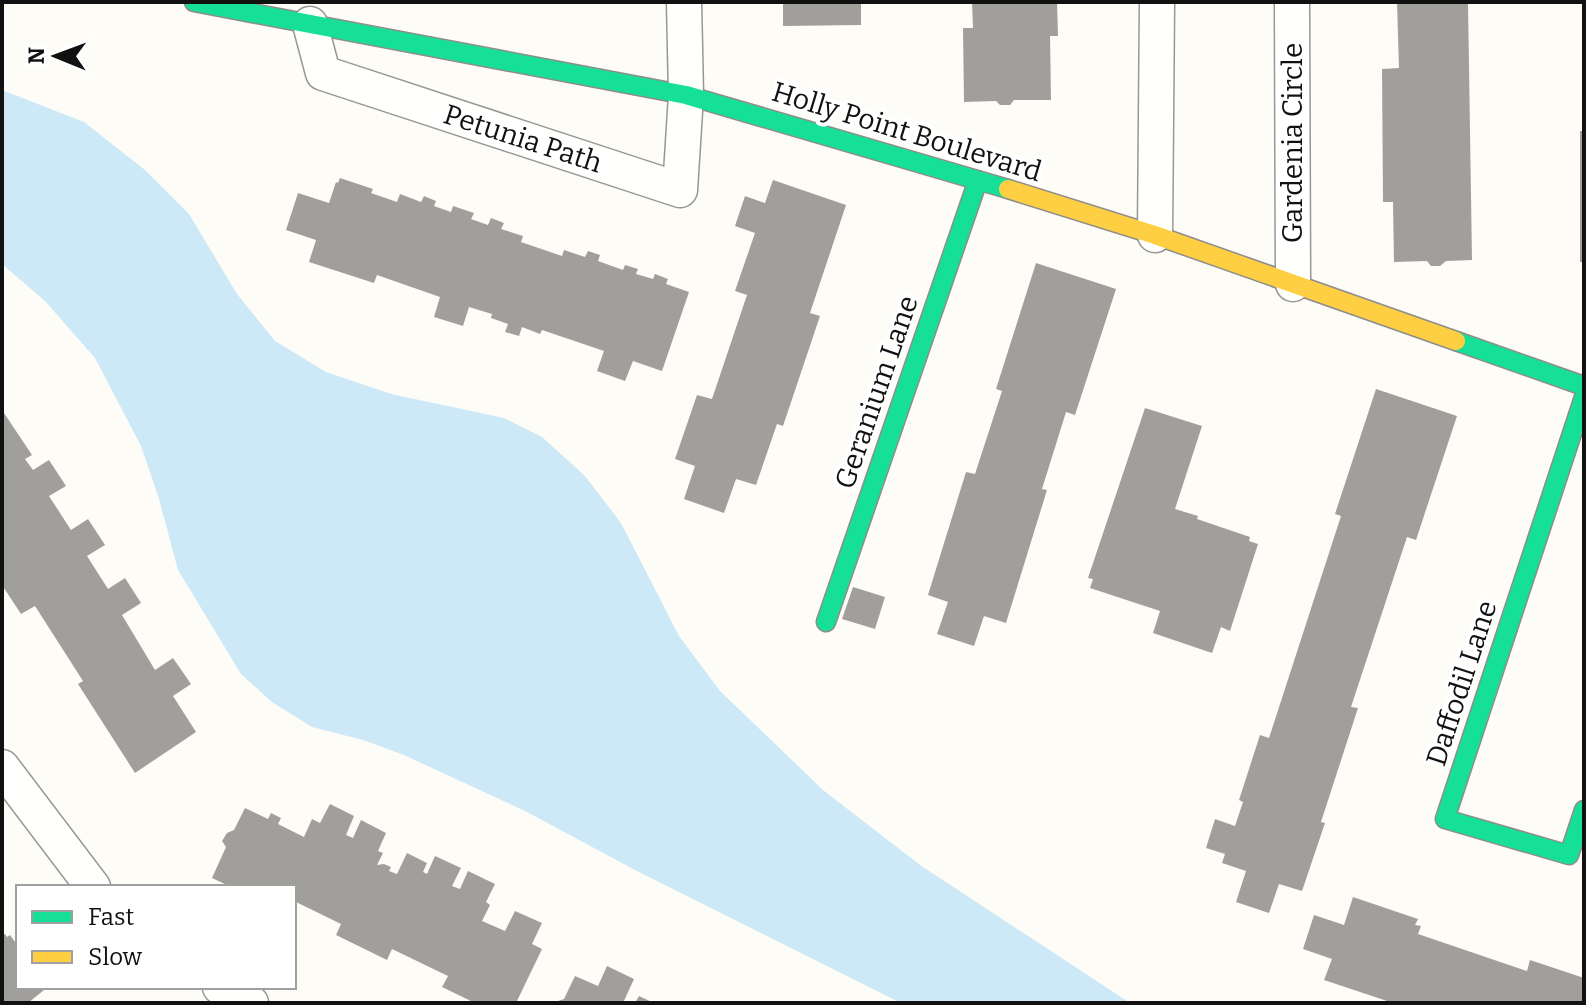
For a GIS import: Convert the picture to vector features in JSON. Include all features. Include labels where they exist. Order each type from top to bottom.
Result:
[{"type":"street","name":"Holly Point Boulevard","points":[[194,2],[686,95],[1155,235],[1584,386]]},
{"type":"street","points":[[684,2],[686,95]]},
{"type":"street","points":[[1155,235],[1157,2]]},
{"type":"street","name":"Gardenia Circle","points":[[1292,2],[1293,284]]},
{"type":"street","name":"Petunia Path","points":[[310,24],[323,73],[680,190],[686,95]]},
{"type":"street","name":"Geranium Lane","points":[[826,622],[978,180]]},
{"type":"street","name":"Daffodil Lane","points":[[1584,397],[1445,819],[1569,855],[1584,810]]},
{"type":"street","points":[[2,767],[91,885]]},
{"type":"street","points":[[224,989],[251,1003]]},
{"type":"water","points":[[2,90],[84,122],[145,170],[189,214],[237,294],[275,341],[326,372],[391,394],[504,418],[542,437],[585,476],[621,523],[679,636],[720,691],[823,790],[920,865],[1130,1003],[901,1003],[635,870],[527,812],[404,755],[363,740],[312,727],[272,702],[241,674],[178,570],[141,446],[95,358],[45,301],[2,264]]},
{"type":"building","points":[[783,2],[861,2],[861,25],[783,26]]},
{"type":"building","points":[[972,2],[1057,2],[1058,36],[1050,36],[1051,100],[1014,100],[1010,105],[1000,105],[996,101],[964,102],[963,28],[973,28]]},
{"type":"building","points":[[1397,2],[1468,2],[1472,260],[1446,261],[1440,266],[1431,266],[1427,261],[1394,262],[1393,202],[1383,202],[1382,69],[1399,68]]},
{"type":"building","points":[[1580,131],[1584,131],[1584,262],[1580,262]]},
{"type":"building","points":[[340,178],[373,189],[371,193],[397,202],[400,194],[421,202],[424,196],[436,201],[434,206],[451,212],[453,206],[474,213],[471,219],[488,225],[491,218],[504,223],[501,229],[523,236],[521,242],[562,256],[564,250],[585,257],[588,251],[600,255],[598,261],[623,270],[625,265],[638,269],[636,274],[653,279],[655,274],[668,279],[666,284],[689,292],[662,371],[633,361],[625,381],[597,371],[604,351],[542,330],[540,334],[522,327],[519,336],[505,332],[508,324],[491,318],[492,314],[469,307],[463,326],[434,317],[440,297],[377,275],[374,283],[309,262],[316,240],[286,230],[298,193],[329,203]]},
{"type":"building","points":[[773,180],[846,205],[810,313],[820,316],[783,426],[777,424],[756,485],[736,479],[724,513],[684,499],[695,466],[675,459],[697,395],[712,399],[747,295],[735,291],[755,233],[735,226],[745,196],[765,203]]},
{"type":"building","points":[[1036,263],[1116,289],[1075,415],[1066,412],[1042,489],[1047,490],[1006,623],[984,616],[974,646],[937,634],[948,602],[928,595],[966,472],[975,474],[1002,391],[996,389]]},
{"type":"building","points":[[1376,389],[1457,416],[1416,540],[1407,537],[1351,707],[1358,708],[1302,891],[1279,884],[1269,913],[1236,902],[1246,871],[1222,863],[1225,854],[1206,848],[1215,819],[1235,826],[1243,802],[1239,800],[1260,735],[1269,738],[1341,516],[1335,514]]},
{"type":"building","points":[[1145,408],[1202,426],[1175,509],[1250,537],[1249,541],[1258,544],[1230,631],[1221,627],[1212,653],[1153,633],[1160,611],[1090,588],[1093,579],[1088,578]]},
{"type":"building","points":[[2,410],[32,455],[25,459],[33,470],[49,460],[66,486],[49,496],[71,530],[88,519],[105,545],[87,556],[108,589],[125,578],[141,603],[122,615],[155,670],[173,658],[191,684],[173,696],[196,732],[135,773],[78,684],[83,681],[35,606],[21,614],[2,585]]},
{"type":"building","points":[[853,587],[885,597],[875,629],[842,619]]},
{"type":"building","points":[[330,804],[354,816],[346,835],[353,838],[361,820],[386,833],[378,851],[383,853],[377,865],[391,867],[389,871],[397,874],[407,853],[427,863],[423,872],[427,874],[435,856],[461,868],[452,886],[460,889],[468,871],[495,884],[486,902],[490,905],[482,921],[505,931],[515,911],[542,923],[532,944],[542,949],[516,1003],[475,1003],[442,987],[448,976],[392,949],[387,960],[336,935],[341,924],[296,902],[296,885],[227,885],[212,878],[226,847],[222,841],[227,833],[234,830],[245,808],[268,819],[271,813],[281,818],[278,824],[304,837],[312,819],[320,823]]},
{"type":"building","points":[[1353,897],[1418,919],[1415,925],[1421,926],[1418,934],[1527,971],[1530,960],[1584,978],[1584,1003],[1386,1003],[1324,980],[1332,959],[1303,949],[1314,915],[1344,925]]},
{"type":"building","points":[[10,935],[16,943],[16,989],[44,989],[28,1003],[2,1003],[2,936]]},
{"type":"building","points":[[607,966],[634,979],[623,1003],[552,1003],[564,999],[575,976],[598,986]]},
{"type":"building","points":[[639,996],[654,1003],[635,1003]]},
{"type":"traffic: fast","points":[[194,2],[686,95],[1008,189]]},
{"type":"traffic: fast","points":[[826,622],[978,180]]},
{"type":"traffic: fast","points":[[1456,341],[1584,386]]},
{"type":"traffic: fast","points":[[1584,397],[1445,819],[1569,855],[1584,810]]},
{"type":"traffic: slow","points":[[1008,189],[1155,235],[1456,341]]}]
